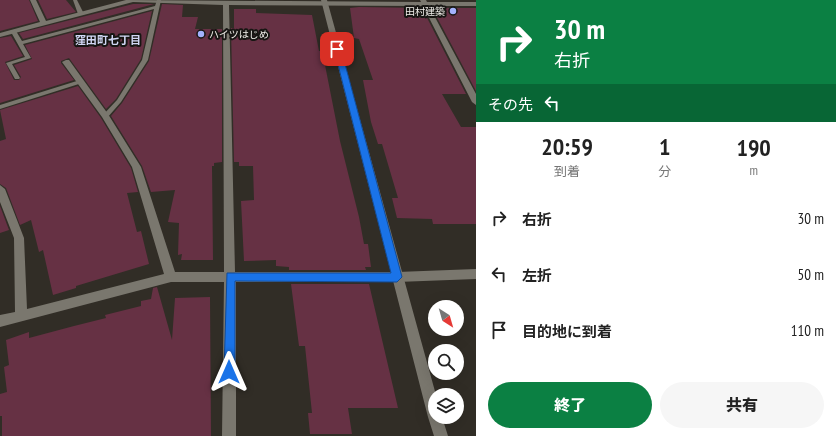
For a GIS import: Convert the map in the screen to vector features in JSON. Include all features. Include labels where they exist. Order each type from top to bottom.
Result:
[{"type":"street","points":[[33,0],[44,23]]},
{"type":"street","points":[[0,35],[133,0],[158,3],[424,2],[476,4]]},
{"type":"street","points":[[226,2],[230,276],[229,436]]},
{"type":"street","points":[[325,2],[428,390]]},
{"type":"street","points":[[424,2],[476,102]]},
{"type":"street","points":[[66,62],[105,116],[136,167],[171,277]]},
{"type":"street","points":[[0,189],[19,238],[21,316]]},
{"type":"street","points":[[0,321],[171,277],[397,277],[476,274]]},
{"type":"street","points":[[437,424],[441,436]]},
{"type":"lane","points":[[75,0],[78,15],[83,26]]},
{"type":"lane","points":[[20,43],[83,26],[158,3],[145,60],[119,101],[105,116]]},
{"type":"lane","points":[[14,32],[28,58],[9,63],[17,78]]},
{"type":"lane","points":[[0,107],[80,82]]},
{"type":"building","points":[[0,0],[29,0],[38,21],[0,31]]},
{"type":"building","points":[[38,0],[66,0],[76,12],[47,19]]},
{"type":"building","points":[[133,4],[154,4],[23,39],[19,33]]},
{"type":"building","points":[[162,4],[183,5],[182,17],[198,17],[195,29],[222,29],[222,162],[214,163],[214,166],[212,166],[213,260],[181,260],[182,254],[178,255],[179,223],[168,222],[175,190],[151,192],[142,166],[111,116],[122,103],[149,61]]},
{"type":"building","points":[[350,8],[422,8],[466,94],[442,94],[461,127],[476,127],[476,224],[433,224],[432,219],[397,218],[392,198],[398,198],[382,144],[378,144],[371,122],[363,80],[373,80],[359,39],[354,38]]},
{"type":"building","points":[[432,8],[476,8],[476,91]]},
{"type":"building","points":[[234,9],[256,9],[256,13],[312,15],[319,51],[321,51],[324,60],[340,141],[359,217],[364,244],[368,244],[371,267],[365,267],[366,270],[289,270],[289,267],[276,266],[276,260],[244,261],[241,201],[254,200],[253,166],[239,166],[239,162],[234,162],[231,28],[234,28]]},
{"type":"building","points":[[152,11],[141,59],[116,99],[106,109],[69,58],[61,61],[61,63],[74,80],[0,103],[0,38],[11,36],[23,56],[5,62],[14,80],[19,80],[21,77],[14,65],[32,59],[25,45]]},
{"type":"building","points":[[78,86],[101,118],[131,168],[138,192],[127,193],[137,232],[141,231],[149,264],[76,286],[76,288],[53,295],[43,250],[39,252],[31,220],[20,225],[6,188],[0,184],[0,141],[6,139],[0,110]]},
{"type":"building","points":[[0,206],[9,230],[0,233]]},
{"type":"building","points":[[291,284],[369,284],[398,408],[348,408],[352,434],[310,434],[308,413],[312,413],[305,346],[299,346]]},
{"type":"building","points":[[157,287],[172,340],[175,298],[210,297],[211,436],[2,436],[0,394],[7,392],[4,367],[9,365],[6,340],[29,332],[29,338],[106,318],[105,315],[141,306],[141,301],[151,299],[153,288]]},
{"type":"place","name":"田村建築","points":[[453,11]]},
{"type":"place","name":"ハイツはじめ","points":[[201,34]]},
{"type":"district","name":"窪田町七丁目","points":[[108,40]]},
{"type":"route","points":[[229,372],[230,276],[397,277],[337,49]]}]
